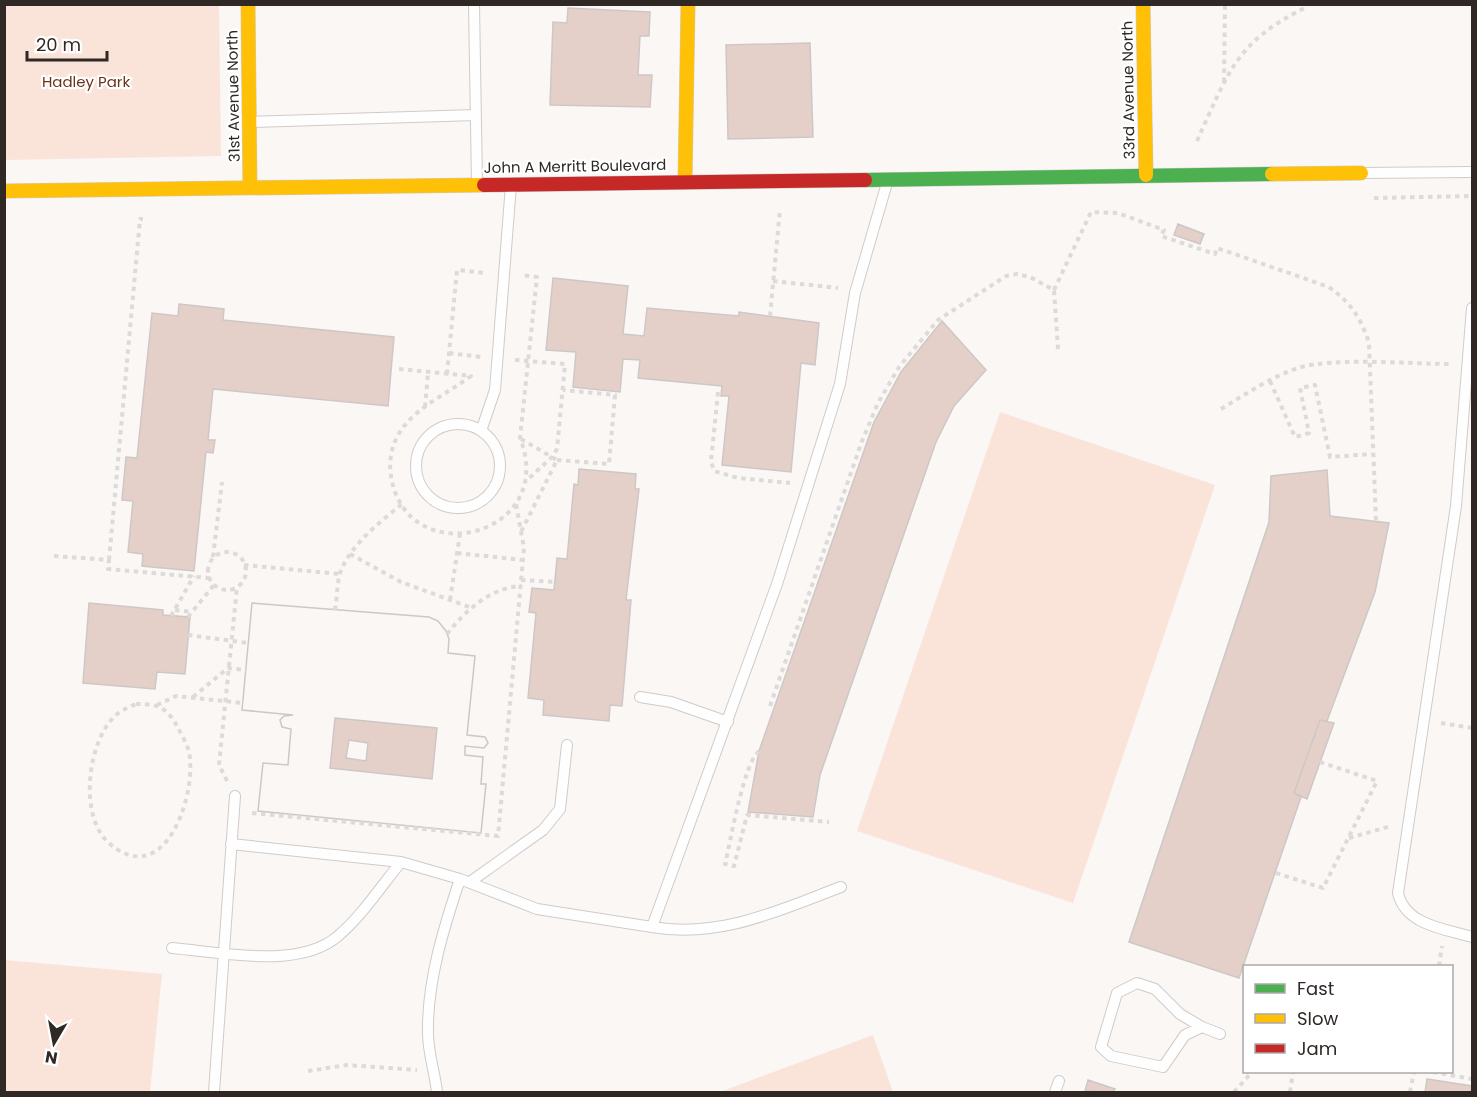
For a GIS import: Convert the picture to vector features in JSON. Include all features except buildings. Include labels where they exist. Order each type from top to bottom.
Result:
[{"type":"street","name":"31st Avenue North","points":[[248,4],[250,188]]},
{"type":"street","points":[[685,181],[688,4]]},
{"type":"street","name":"33rd Avenue North","points":[[1143,4],[1146,175]]},
{"type":"street","name":"John A Merritt Boulevard","points":[[4,191],[1361,173]]},
{"type":"lane","points":[[474,4],[477,184]]},
{"type":"lane","points":[[250,122],[476,115]]},
{"type":"lane","points":[[1361,173],[1473,172]]},
{"type":"lane","points":[[652,927],[728,722],[840,384],[856,291],[888,178]]},
{"type":"lane","points":[[482,431],[493,403],[511,184]]},
{"type":"lane","points":[[1473,308],[1455,506],[1425,721],[1399,878],[1401,906],[1410,915],[1423,922],[1473,937]]},
{"type":"lane","points":[[450,424],[470,425],[482,431],[494,444],[500,460],[499,477],[491,493],[478,503],[463,508],[446,507],[432,499],[423,490],[416,472],[416,456],[423,442],[436,430],[450,424]]},
{"type":"lane","points":[[640,697],[681,704],[728,722]]},
{"type":"lane","points":[[436,1092],[428,1046],[429,1007],[448,915],[465,880],[543,830],[560,809],[567,745]]},
{"type":"lane","points":[[213,1092],[235,796]]},
{"type":"lane","points":[[231,844],[401,862],[465,880],[537,909],[684,930],[729,927],[748,922],[841,887]]},
{"type":"lane","points":[[172,948],[277,956],[321,948],[340,936],[401,862]]},
{"type":"lane","points":[[1202,1027],[1185,1035],[1163,1067],[1134,1063],[1111,1056],[1101,1047],[1118,993],[1137,983],[1155,989],[1180,1014],[1220,1034]]},
{"type":"lane","points":[[1055,1092],[1059,1081]]},
{"type":"path","points":[[1224,83],[1225,4]]},
{"type":"path","points":[[1197,141],[1224,83],[1248,44],[1281,19],[1307,7]]},
{"type":"path","points":[[770,316],[780,208]]},
{"type":"path","points":[[1058,349],[1054,290],[1091,212],[1118,213],[1164,230],[1161,236],[1172,240],[1215,254],[1217,248],[1329,287],[1353,307],[1362,323],[1369,344],[1376,521]]},
{"type":"path","points":[[140,219],[108,568],[210,578]]},
{"type":"path","points":[[770,706],[862,441],[878,404],[899,367],[938,320],[1006,276],[1017,274],[1030,277],[1054,290]]},
{"type":"path","points":[[773,281],[856,291]]},
{"type":"path","points":[[449,353],[565,364],[557,449],[552,457],[525,482]]},
{"type":"path","points":[[1221,409],[1300,367],[1369,363],[1468,365]]},
{"type":"path","points":[[425,408],[428,372]]},
{"type":"path","points":[[1270,381],[1295,437],[1309,433],[1300,388],[1315,385],[1330,457],[1372,454]]},
{"type":"path","points":[[520,438],[557,460],[609,464],[615,395],[562,390]]},
{"type":"path","points":[[718,392],[711,461],[714,471],[738,478],[808,484]]},
{"type":"path","points":[[521,532],[557,460]]},
{"type":"path","points":[[222,482],[213,558],[208,569],[214,585],[224,589],[237,587]]},
{"type":"path","points":[[335,610],[340,574],[350,554],[375,526],[402,504]]},
{"type":"path","points":[[234,811],[498,836],[523,560],[516,504]]},
{"type":"path","points":[[450,600],[460,534]]},
{"type":"path","points":[[213,558],[220,554],[231,553],[239,557],[244,565],[244,579],[237,587],[219,765],[235,796]]},
{"type":"path","points":[[457,553],[523,560]]},
{"type":"path","points":[[350,554],[401,582],[472,608]]},
{"type":"path","points":[[54,556],[110,560]]},
{"type":"path","points":[[244,565],[340,574]]},
{"type":"path","points":[[171,616],[194,576]]},
{"type":"path","points":[[521,580],[555,582]]},
{"type":"path","points":[[188,617],[214,585]]},
{"type":"path","points":[[447,634],[472,608],[495,592],[521,586]]},
{"type":"path","points":[[175,610],[193,612]]},
{"type":"path","points":[[189,635],[248,643]]},
{"type":"path","points":[[192,698],[228,668],[246,670]]},
{"type":"path","points":[[156,706],[168,714],[183,736],[190,758],[190,789],[184,812],[168,840],[156,851],[135,855],[116,849],[107,842],[96,821],[90,792],[92,765],[100,739],[115,716],[136,704],[156,706],[176,696],[243,703]]},
{"type":"path","points":[[1425,721],[1473,728]]},
{"type":"path","points":[[759,751],[754,756],[747,774],[725,864],[734,866],[747,815],[830,822]]},
{"type":"path","points":[[1276,873],[1323,888],[1377,781],[1320,762]]},
{"type":"path","points":[[1348,838],[1409,820]]},
{"type":"path","points":[[308,1071],[348,1065],[433,1072]]},
{"type":"path","points":[[1234,1092],[1250,1073]]},
{"type":"path","points":[[1290,1092],[1293,1073]]},
{"type":"path","points":[[1410,1092],[1414,1073]]},
{"type":"path","points":[[1444,1073],[1473,1078]]},
{"type":"green space","name":"Hadley Park","points":[[4,5],[219,5],[221,156],[5,160]]},
{"type":"green space","points":[[1000,412],[1215,485],[1073,903],[857,831]]},
{"type":"green space","points":[[5,960],[162,974],[150,1092],[5,1092]]},
{"type":"green space","points":[[873,1035],[893,1092],[720,1092]]},
{"type":"traffic: fast","points":[[865,180],[1272,174]]},
{"type":"traffic: slow","points":[[248,4],[250,187]]},
{"type":"traffic: slow","points":[[685,181],[688,4]]},
{"type":"traffic: slow","points":[[1143,4],[1146,175]]},
{"type":"traffic: slow","points":[[1272,174],[1361,173]]},
{"type":"traffic: slow","points":[[4,191],[484,185]]},
{"type":"traffic: jam","points":[[484,185],[865,180]]}]
